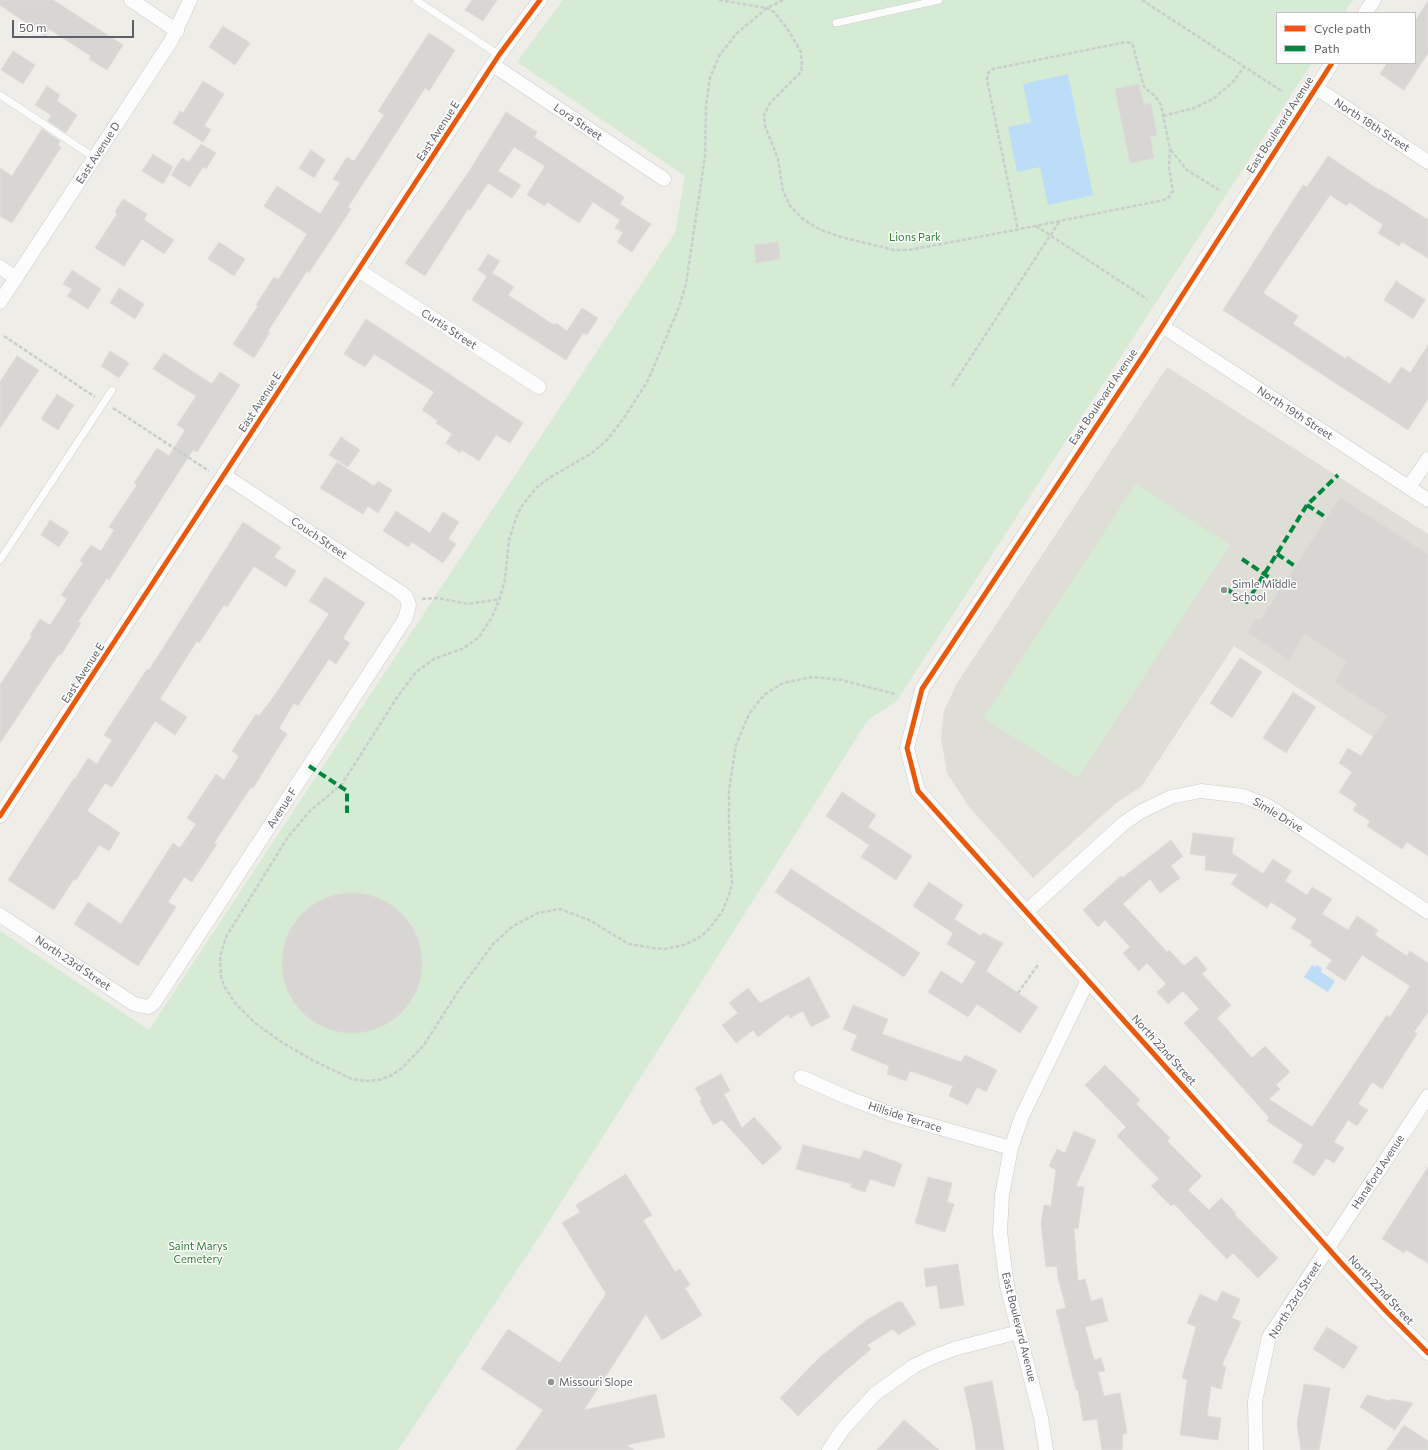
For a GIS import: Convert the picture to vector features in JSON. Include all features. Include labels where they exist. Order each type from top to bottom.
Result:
[{"type":"street","points":[[131,0],[177,31]]},
{"type":"street","name":"East Avenue D","points":[[0,302],[177,31],[190,0]]},
{"type":"street","name":"East Avenue E","points":[[0,816],[496,60],[540,0]]},
{"type":"street","points":[[1366,12],[1374,0]]},
{"type":"street","name":"Lora Street","points":[[496,60],[664,179]]},
{"type":"street","name":"East Boulevard Avenue","points":[[907,748],[922,689],[1162,326],[1331,64]]},
{"type":"street","name":"North 18th Street","points":[[1316,88],[1428,162]]},
{"type":"street","points":[[0,267],[16,278]]},
{"type":"street","name":"Curtis Street","points":[[358,270],[539,387]]},
{"type":"street","name":"North 19th Street","points":[[1162,326],[1428,500]]},
{"type":"street","points":[[1410,487],[1428,459]]},
{"type":"street","name":"Couch Street","points":[[224,475],[400,592],[406,597],[409,605]]},
{"type":"street","name":"Avenue F","points":[[148,1008],[158,998],[405,619],[409,605]]},
{"type":"street","name":"North 22nd Street","points":[[907,748],[918,791],[1328,1247],[1387,1312],[1428,1353]]},
{"type":"street","name":"Simle Drive","points":[[1027,911],[1124,823],[1140,812],[1171,797],[1201,791],[1242,796],[1268,806],[1428,912]]},
{"type":"street","name":"North 23rd Street","points":[[0,915],[134,1004],[148,1008]]},
{"type":"street","name":"East Boulevard Avenue","points":[[1046,1450],[1041,1418],[1007,1286],[1000,1232],[1002,1195],[1012,1148],[1030,1099],[1088,980]]},
{"type":"street","name":"Hillside Terrace","points":[[801,1077],[894,1115],[1012,1148]]},
{"type":"street","name":"Hanaford Avenue","points":[[1328,1247],[1428,1096]]},
{"type":"street","name":"North 23rd Street","points":[[1256,1450],[1255,1401],[1269,1337],[1328,1247]]},
{"type":"street","points":[[829,1450],[843,1429],[875,1394],[914,1366],[957,1348],[1019,1332]]},
{"type":"lane","points":[[416,0],[496,60]]},
{"type":"lane","points":[[836,23],[939,0]]},
{"type":"lane","points":[[0,95],[95,158]]},
{"type":"lane","points":[[0,560],[112,390]]},
{"type":"path","points":[[719,0],[767,8],[774,12],[788,28],[798,46],[802,60],[801,72],[770,103],[766,109],[764,120],[778,159],[783,191],[790,206],[797,214],[812,225],[833,234],[886,249],[909,250],[1018,230],[1168,198],[1173,191],[1169,168],[1170,149],[1159,100],[1144,87],[1133,46],[1128,42],[990,71],[987,80],[1018,230]]},
{"type":"path","points":[[783,0],[767,8],[748,23],[727,45],[719,56],[710,78],[706,105],[705,156],[689,271],[683,298],[655,364],[632,407],[607,440],[592,453],[549,478],[537,487],[521,507],[509,540],[505,579],[500,598],[485,629],[472,643],[425,665],[408,681],[342,784],[310,811],[288,837],[226,937],[222,947],[220,962],[221,977],[230,995],[243,1011],[265,1030],[290,1047],[337,1073],[352,1079],[365,1081],[379,1080],[392,1075],[402,1068],[424,1045],[457,993],[493,944],[513,926],[538,913],[560,909],[589,920],[629,944],[653,948],[675,947],[700,937],[716,921],[730,892],[732,871],[729,832],[731,771],[739,734],[754,705],[774,687],[797,679],[812,677],[842,680],[895,694]]},
{"type":"path","points":[[1142,0],[1283,92]]},
{"type":"path","points":[[1163,116],[1194,108],[1213,99],[1233,82],[1244,67]]},
{"type":"path","points":[[1170,149],[1187,170],[1219,190]]},
{"type":"path","points":[[952,386],[1060,221]]},
{"type":"path","points":[[1036,226],[1147,299]]},
{"type":"path","points":[[409,605],[431,597],[468,604],[500,598]]},
{"type":"path","points":[[1018,993],[1038,965]]},
{"type":"shaded area","name":"Simle Middle School","points":[[1167,367],[1428,534],[1428,773],[1234,646],[1141,787],[1116,803],[1033,878],[970,808],[947,773],[941,738],[944,711],[957,683]]},
{"type":"green space","name":"Lions Park","points":[[563,0],[1353,0],[1345,12],[1276,12],[1276,64],[1311,64],[896,702],[868,720],[539,1237],[398,1450],[0,1450],[0,931],[149,1030],[675,233],[685,176],[517,62]]},
{"type":"green space","points":[[1136,483],[1230,545],[1078,778],[983,718]]},
{"type":"water","points":[[1068,74],[1093,195],[1048,205],[1040,167],[1017,172],[1008,127],[1031,122],[1023,84]]},
{"type":"water","points":[[1312,965],[1322,968],[1321,972],[1335,981],[1328,992],[1304,977]]},
{"type":"building","points":[[0,0],[53,0],[123,45],[107,70],[89,59],[91,56],[49,29],[45,36],[0,5]]},
{"type":"building","points":[[472,0],[497,0],[483,21],[465,10]]},
{"type":"building","points":[[1428,1],[1428,53],[1404,90],[1380,74],[1386,64],[1416,64],[1416,19]]},
{"type":"building","points":[[223,26],[250,43],[235,65],[209,47]]},
{"type":"building","points":[[429,33],[455,50],[429,91],[425,88],[348,207],[351,209],[309,273],[307,271],[268,331],[270,332],[254,358],[233,344],[258,306],[256,305],[274,277],[278,280],[307,234],[264,206],[277,186],[320,214],[340,183],[333,179],[347,157],[354,161],[384,115],[378,111]]},
{"type":"building","points":[[13,51],[35,65],[23,84],[1,70]]},
{"type":"building","points":[[203,81],[224,94],[204,126],[211,130],[203,142],[173,123],[180,111],[183,113]]},
{"type":"building","points":[[1139,84],[1144,105],[1151,103],[1157,135],[1150,136],[1154,158],[1130,163],[1115,89]]},
{"type":"building","points":[[47,86],[60,95],[57,101],[77,115],[66,133],[48,121],[51,115],[35,105]]},
{"type":"building","points":[[506,112],[537,132],[534,137],[624,197],[620,204],[651,224],[632,252],[617,242],[623,233],[615,228],[620,220],[593,202],[579,223],[547,202],[545,206],[527,195],[545,166],[514,147],[498,171],[521,185],[512,198],[488,183],[470,210],[468,209],[425,276],[405,263],[468,173]]},
{"type":"building","points":[[42,129],[60,141],[58,145],[61,147],[12,223],[0,216],[0,168],[12,176]]},
{"type":"building","points":[[201,144],[216,153],[206,169],[203,167],[190,187],[171,175],[182,158],[189,162]]},
{"type":"building","points":[[311,150],[325,160],[314,178],[299,168]]},
{"type":"building","points":[[153,154],[173,167],[163,184],[142,171]]},
{"type":"building","points":[[1328,156],[1428,220],[1428,258],[1402,242],[1399,246],[1378,233],[1383,225],[1349,202],[1347,206],[1330,195],[1263,293],[1298,316],[1293,324],[1346,359],[1347,356],[1390,384],[1401,367],[1410,373],[1428,345],[1428,399],[1408,430],[1223,310],[1303,185],[1307,187]]},
{"type":"building","points":[[123,199],[147,214],[144,220],[174,240],[164,254],[142,239],[124,266],[95,248],[117,214],[115,212]]},
{"type":"building","points":[[219,242],[245,259],[234,276],[208,259]]},
{"type":"building","points":[[778,242],[780,259],[756,263],[754,245]]},
{"type":"building","points":[[488,254],[500,261],[492,273],[514,287],[508,295],[554,325],[556,323],[567,331],[582,308],[598,318],[587,335],[583,333],[566,360],[472,300],[487,276],[478,270]]},
{"type":"building","points":[[72,270],[101,289],[88,309],[67,296],[72,289],[63,284]]},
{"type":"building","points":[[1396,281],[1425,300],[1413,319],[1384,300]]},
{"type":"building","points":[[119,288],[144,304],[135,319],[110,303]]},
{"type":"building","points":[[366,319],[523,423],[510,443],[496,435],[479,461],[462,450],[460,453],[446,443],[452,434],[436,423],[438,421],[422,410],[434,392],[374,354],[365,367],[344,354]]},
{"type":"building","points":[[110,351],[129,363],[119,378],[101,366]]},
{"type":"building","points":[[164,353],[212,384],[220,372],[240,385],[197,452],[193,450],[109,580],[107,578],[78,622],[81,623],[61,655],[59,654],[0,743],[0,685],[32,636],[30,635],[40,619],[50,625],[67,599],[61,595],[83,563],[80,561],[91,545],[101,551],[114,530],[109,527],[137,485],[134,483],[157,448],[169,456],[185,430],[177,425],[196,396],[153,369]]},
{"type":"building","points":[[17,356],[39,370],[0,428],[0,382]]},
{"type":"building","points":[[57,394],[74,405],[58,430],[41,419]]},
{"type":"building","points":[[341,437],[360,450],[348,467],[329,455]]},
{"type":"building","points":[[337,462],[374,486],[378,481],[392,490],[378,513],[368,506],[363,514],[320,488]]},
{"type":"building","points":[[1340,497],[1428,554],[1428,856],[1407,842],[1402,849],[1367,826],[1370,821],[1353,810],[1357,804],[1339,792],[1352,772],[1339,763],[1348,748],[1361,756],[1387,716],[1334,682],[1347,662],[1305,634],[1289,660],[1247,632],[1257,618],[1260,620]]},
{"type":"building","points":[[396,511],[430,533],[443,512],[459,522],[448,539],[456,544],[443,563],[412,542],[408,547],[383,531]]},
{"type":"building","points":[[50,520],[69,532],[59,547],[41,535]]},
{"type":"building","points":[[243,522],[281,547],[274,557],[296,571],[286,587],[254,566],[227,607],[224,605],[199,643],[197,641],[160,699],[187,717],[175,735],[155,721],[112,787],[105,783],[87,811],[120,833],[109,851],[99,845],[76,880],[74,879],[54,910],[8,880],[88,758],[97,764],[112,740],[104,735],[147,669],[149,670]]},
{"type":"building","points":[[325,577],[365,603],[343,638],[350,643],[336,664],[329,659],[298,706],[294,703],[279,728],[287,734],[253,788],[251,787],[214,843],[217,844],[192,882],[184,877],[168,902],[176,907],[138,966],[74,924],[88,902],[121,924],[173,843],[180,848],[196,824],[187,818],[216,774],[224,780],[239,756],[232,751],[256,714],[259,716],[272,699],[329,614],[309,601]]},
{"type":"building","points":[[1240,658],[1262,672],[1232,718],[1210,703]]},
{"type":"building","points":[[1293,692],[1316,707],[1286,753],[1263,738]]},
{"type":"building","points":[[842,792],[876,815],[868,827],[912,856],[896,880],[861,857],[869,845],[826,816]]},
{"type":"building","points":[[1193,833],[1234,838],[1232,853],[1263,874],[1273,859],[1291,871],[1285,881],[1307,895],[1312,887],[1332,899],[1322,914],[1348,930],[1357,916],[1378,930],[1375,935],[1407,956],[1410,951],[1428,963],[1428,1012],[1414,1032],[1417,1034],[1382,1089],[1372,1082],[1358,1104],[1368,1110],[1357,1126],[1348,1120],[1334,1142],[1344,1148],[1334,1163],[1326,1158],[1314,1176],[1293,1162],[1303,1145],[1267,1121],[1269,1117],[1184,1023],[1199,1009],[1183,991],[1168,1004],[1157,992],[1166,984],[1147,963],[1139,971],[1123,953],[1130,947],[1105,920],[1098,927],[1083,910],[1121,876],[1122,878],[1171,840],[1183,856],[1171,866],[1180,878],[1160,893],[1150,879],[1123,904],[1167,952],[1169,950],[1184,966],[1196,956],[1207,969],[1202,974],[1231,1005],[1217,1018],[1252,1058],[1265,1046],[1290,1072],[1276,1085],[1280,1089],[1269,1099],[1312,1127],[1387,1015],[1390,1017],[1410,986],[1362,955],[1345,981],[1326,968],[1332,960],[1310,945],[1312,941],[1291,928],[1297,919],[1271,902],[1267,908],[1231,884],[1238,874],[1205,870],[1206,856],[1190,854]]},
{"type":"building","points":[[791,869],[920,953],[904,977],[775,892]]},
{"type":"building","points":[[929,882],[963,905],[954,919],[981,936],[983,933],[1003,943],[986,971],[1038,1007],[1020,1033],[977,1004],[968,1017],[928,992],[941,971],[962,984],[976,962],[947,944],[953,933],[913,906]]},
{"type":"building","points":[[359,893],[379,898],[402,913],[417,936],[421,949],[421,977],[417,990],[402,1013],[379,1028],[366,1032],[345,1033],[325,1028],[302,1013],[287,990],[283,977],[282,956],[287,936],[302,913],[325,898],[338,894]]},
{"type":"building","points":[[809,977],[830,1017],[811,1027],[803,1011],[790,1018],[788,1014],[758,1037],[753,1030],[736,1043],[722,1025],[738,1013],[729,1003],[748,988],[760,1003]]},
{"type":"building","points":[[853,1005],[888,1019],[882,1034],[961,1062],[965,1055],[997,1070],[986,1092],[977,1087],[968,1105],[949,1096],[953,1086],[910,1071],[906,1081],[887,1074],[889,1066],[851,1050],[857,1035],[843,1029]]},
{"type":"building","points":[[1105,1065],[1140,1100],[1136,1104],[1170,1138],[1167,1141],[1202,1176],[1188,1190],[1209,1210],[1221,1198],[1236,1213],[1234,1214],[1278,1258],[1258,1278],[1233,1253],[1227,1259],[1174,1204],[1171,1206],[1151,1186],[1159,1179],[1117,1136],[1126,1127],[1085,1085]]},
{"type":"building","points":[[721,1074],[730,1091],[724,1094],[742,1128],[754,1117],[782,1148],[763,1165],[722,1120],[713,1125],[700,1101],[702,1100],[695,1088]]},
{"type":"building","points":[[1074,1131],[1096,1140],[1076,1186],[1084,1187],[1078,1229],[1074,1228],[1078,1281],[1085,1279],[1091,1301],[1102,1298],[1108,1321],[1085,1327],[1094,1360],[1101,1358],[1105,1371],[1098,1372],[1104,1396],[1120,1393],[1127,1433],[1123,1434],[1122,1450],[1102,1450],[1097,1419],[1083,1421],[1078,1390],[1076,1390],[1056,1310],[1066,1308],[1058,1278],[1057,1266],[1046,1267],[1041,1224],[1044,1205],[1051,1206],[1056,1170],[1049,1166],[1057,1149],[1065,1153]]},
{"type":"building","points":[[803,1145],[860,1159],[864,1150],[902,1164],[894,1187],[870,1179],[865,1192],[850,1187],[852,1184],[796,1169]]},
{"type":"building","points":[[1428,1167],[1428,1263],[1406,1250],[1404,1253],[1382,1239]]},
{"type":"building","points":[[626,1174],[652,1215],[643,1220],[675,1272],[680,1269],[690,1285],[685,1288],[702,1315],[662,1340],[646,1314],[584,1410],[656,1394],[665,1437],[627,1445],[634,1450],[516,1450],[543,1410],[481,1369],[508,1329],[560,1363],[606,1294],[562,1223],[580,1212],[576,1205]]},
{"type":"building","points":[[928,1177],[952,1183],[947,1202],[954,1204],[945,1232],[915,1223]]},
{"type":"building","points":[[958,1264],[964,1305],[940,1309],[937,1285],[926,1287],[924,1269]]},
{"type":"building","points":[[1222,1291],[1240,1299],[1232,1318],[1241,1322],[1222,1365],[1226,1367],[1221,1389],[1211,1386],[1207,1416],[1221,1418],[1218,1440],[1180,1435],[1187,1380],[1182,1378],[1196,1327],[1187,1323],[1200,1294],[1217,1302]]},
{"type":"building","points":[[897,1302],[902,1302],[916,1324],[898,1335],[893,1329],[867,1345],[871,1349],[837,1378],[798,1416],[780,1398],[819,1358],[865,1321]]},
{"type":"building","points":[[1327,1327],[1358,1347],[1344,1369],[1313,1349]]},
{"type":"building","points":[[992,1381],[1004,1450],[976,1450],[964,1387]]},
{"type":"building","points":[[1304,1384],[1330,1388],[1319,1450],[1301,1450],[1297,1424]]},
{"type":"building","points":[[1367,1395],[1390,1401],[1391,1399],[1413,1403],[1395,1430],[1360,1407]]},
{"type":"building","points":[[904,1420],[939,1450],[877,1450]]},
{"type":"building","points":[[1404,1425],[1428,1441],[1428,1450],[1387,1450]]},
{"type":"marked path","points":[[1225,588],[1247,602],[1307,505],[1338,475]]},
{"type":"marked path","points":[[1307,505],[1327,518]]},
{"type":"marked path","points":[[1277,554],[1295,566]]},
{"type":"marked path","points":[[1242,559],[1282,586]]},
{"type":"marked path","points":[[309,766],[347,791],[347,813]]},
{"type":"cycle path","points":[[0,816],[499,55],[540,0]]},
{"type":"cycle path","points":[[1331,64],[1145,353],[922,689],[907,748],[918,791],[1343,1265],[1428,1353]]},
{"type":"place","name":"Simle Middle School","points":[[1224,590]]},
{"type":"place","name":"Missouri Slope","points":[[551,1382]]},
{"type":"park label","name":"Saint Marys Cemetery","points":[[198,1252]]}]
